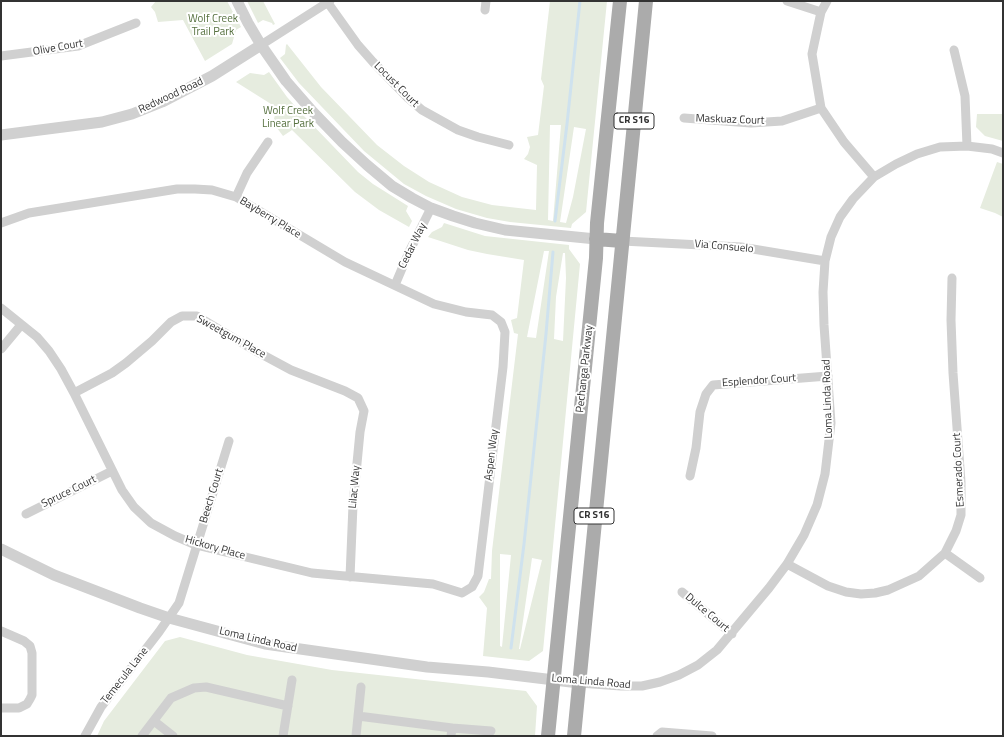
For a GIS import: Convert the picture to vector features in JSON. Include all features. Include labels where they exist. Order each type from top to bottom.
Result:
[{"type":"main road","name":"Pechanga Parkway","points":[[548,736],[620,1]]},
{"type":"main road","name":"CR S16","points":[[574,736],[646,1]]},
{"type":"main road","points":[[596,238],[622,241]]},
{"type":"street","points":[[237,1],[261,45],[286,81],[313,112],[352,151],[392,186],[431,208],[467,221],[505,230],[596,238]]},
{"type":"street","points":[[787,1],[821,12]]},
{"type":"street","points":[[827,1],[821,12],[812,54],[821,108],[844,142],[874,177]]},
{"type":"street","points":[[261,45],[329,2]]},
{"type":"street","name":"Locust Court","points":[[329,2],[358,45],[408,98],[422,110],[458,130],[509,145]]},
{"type":"street","name":"Olive Court","points":[[1,56],[78,46],[136,23]]},
{"type":"street","name":"Redwood Road","points":[[1,135],[102,122],[132,114],[162,102],[212,76],[261,45]]},
{"type":"street","points":[[954,50],[965,96],[966,146]]},
{"type":"street","name":"Maskuaz Court","points":[[684,118],[751,123],[782,121],[821,108]]},
{"type":"street","points":[[236,197],[247,173],[268,142]]},
{"type":"street","name":"Loma Linda Road","points":[[1,549],[54,575],[140,608],[169,618],[265,644],[304,651],[427,667],[622,686],[642,686],[660,682],[679,675],[698,665],[717,650],[732,634],[787,564],[804,534],[817,505],[825,474],[831,423],[823,292],[825,261],[831,237],[840,217],[852,199],[874,177],[917,154],[940,147],[966,146],[992,149],[1003,153]]},
{"type":"street","name":"Bayberry Place","points":[[1,223],[29,213],[177,189],[212,190],[236,197],[345,262],[434,304],[466,312],[492,315],[501,322]]},
{"type":"street","name":"Cedar Way","points":[[395,285],[409,252],[431,208]]},
{"type":"street","name":"Via Consuelo","points":[[622,241],[741,247],[825,261]]},
{"type":"street","name":"Esmerado Court","points":[[787,564],[828,586],[846,592],[861,594],[888,590],[919,576],[945,553],[956,531],[961,516],[961,482],[953,373],[951,320],[952,278]]},
{"type":"street","name":"Hickory Place","points":[[1,308],[37,337],[50,351],[74,393],[122,490],[134,507],[151,523],[174,536],[196,545],[312,574],[433,584],[462,593],[472,587]]},
{"type":"street","name":"Sweetgum Place","points":[[74,393],[112,373],[126,363],[152,341],[171,322],[182,316],[197,316],[252,349],[291,370],[346,391],[358,398]]},
{"type":"street","name":"Aspen Way","points":[[472,587],[478,576],[503,367],[505,332],[501,322]]},
{"type":"street","points":[[1,349],[21,325]]},
{"type":"street","name":"Esplendor Court","points":[[690,476],[696,448],[700,412],[706,394],[713,385],[828,376]]},
{"type":"street","name":"Lilac Way","points":[[350,577],[353,505],[360,432],[364,411],[358,398]]},
{"type":"street","name":"Beech Court","points":[[169,618],[179,603],[229,441]]},
{"type":"street","name":"Spruce Court","points":[[26,514],[112,471]]},
{"type":"street","points":[[945,553],[980,578]]},
{"type":"street","name":"Dulce Court","points":[[682,592],[732,634]]},
{"type":"street","name":"Temecula Lane","points":[[85,736],[101,707],[169,618]]},
{"type":"street","points":[[1,631],[24,641],[30,646],[32,653],[32,694],[27,704],[19,708],[1,708]]},
{"type":"street","points":[[283,736],[292,680]]},
{"type":"street","points":[[142,736],[171,698],[194,688],[206,687],[288,706]]},
{"type":"street","points":[[356,736],[361,687]]},
{"type":"street","points":[[358,716],[452,732],[491,730]]},
{"type":"street","points":[[154,721],[173,736]]},
{"type":"street","points":[[657,736],[662,732],[712,736]]},
{"type":"green space","name":"Wolf Creek Trail Park","points":[[156,1],[227,1],[241,27],[236,30],[232,44],[205,61],[183,20],[158,22],[155,12],[151,7]]},
{"type":"green space","points":[[247,1],[263,1],[275,24],[273,25],[272,23],[263,20],[258,23]]},
{"type":"green space","points":[[550,1],[607,1],[586,212],[572,224],[571,228],[510,222],[487,218],[456,209],[426,196],[404,184],[364,151],[299,83],[280,58],[285,54],[287,44],[321,87],[377,145],[404,166],[429,182],[462,197],[492,205],[536,210],[537,165],[524,159],[528,154],[530,147],[527,137],[538,135],[544,86],[541,79]],"holes":[[[550,125],[561,125],[553,221],[548,220]],[[574,127],[586,129],[573,197],[566,223],[560,222]]]},
{"type":"green space","name":"Wolf Creek Linear Park","points":[[269,72],[287,97],[303,115],[358,172],[373,184],[408,206],[406,211],[412,221],[409,227],[379,210],[355,192],[292,130],[283,136],[277,128],[272,125],[276,112],[271,104],[236,82],[250,73],[264,75]]},
{"type":"green space","points":[[977,114],[1003,114],[1003,141],[985,136],[976,127]]},
{"type":"green space","points":[[997,162],[1003,164],[1003,217],[980,208]]},
{"type":"green space","points":[[444,223],[485,236],[569,245],[569,249],[580,264],[543,651],[529,661],[483,656],[487,608],[479,597],[484,592],[489,579],[491,579],[492,551],[518,334],[514,333],[511,320],[517,318],[524,260],[468,250],[428,237],[432,232],[442,227]],"holes":[[[544,251],[549,251],[536,338],[527,337]],[[563,253],[565,253],[566,278],[563,341],[554,339],[556,297]],[[500,554],[511,555],[502,647],[500,646]],[[532,558],[542,560],[519,649]]]},
{"type":"green space","points":[[180,637],[247,655],[332,670],[526,691],[537,706],[535,736],[97,736],[104,721],[165,641]]},
{"type":"waterway","points":[[555,221],[580,1]]},
{"type":"waterway","points":[[511,648],[524,544],[553,252]]}]
